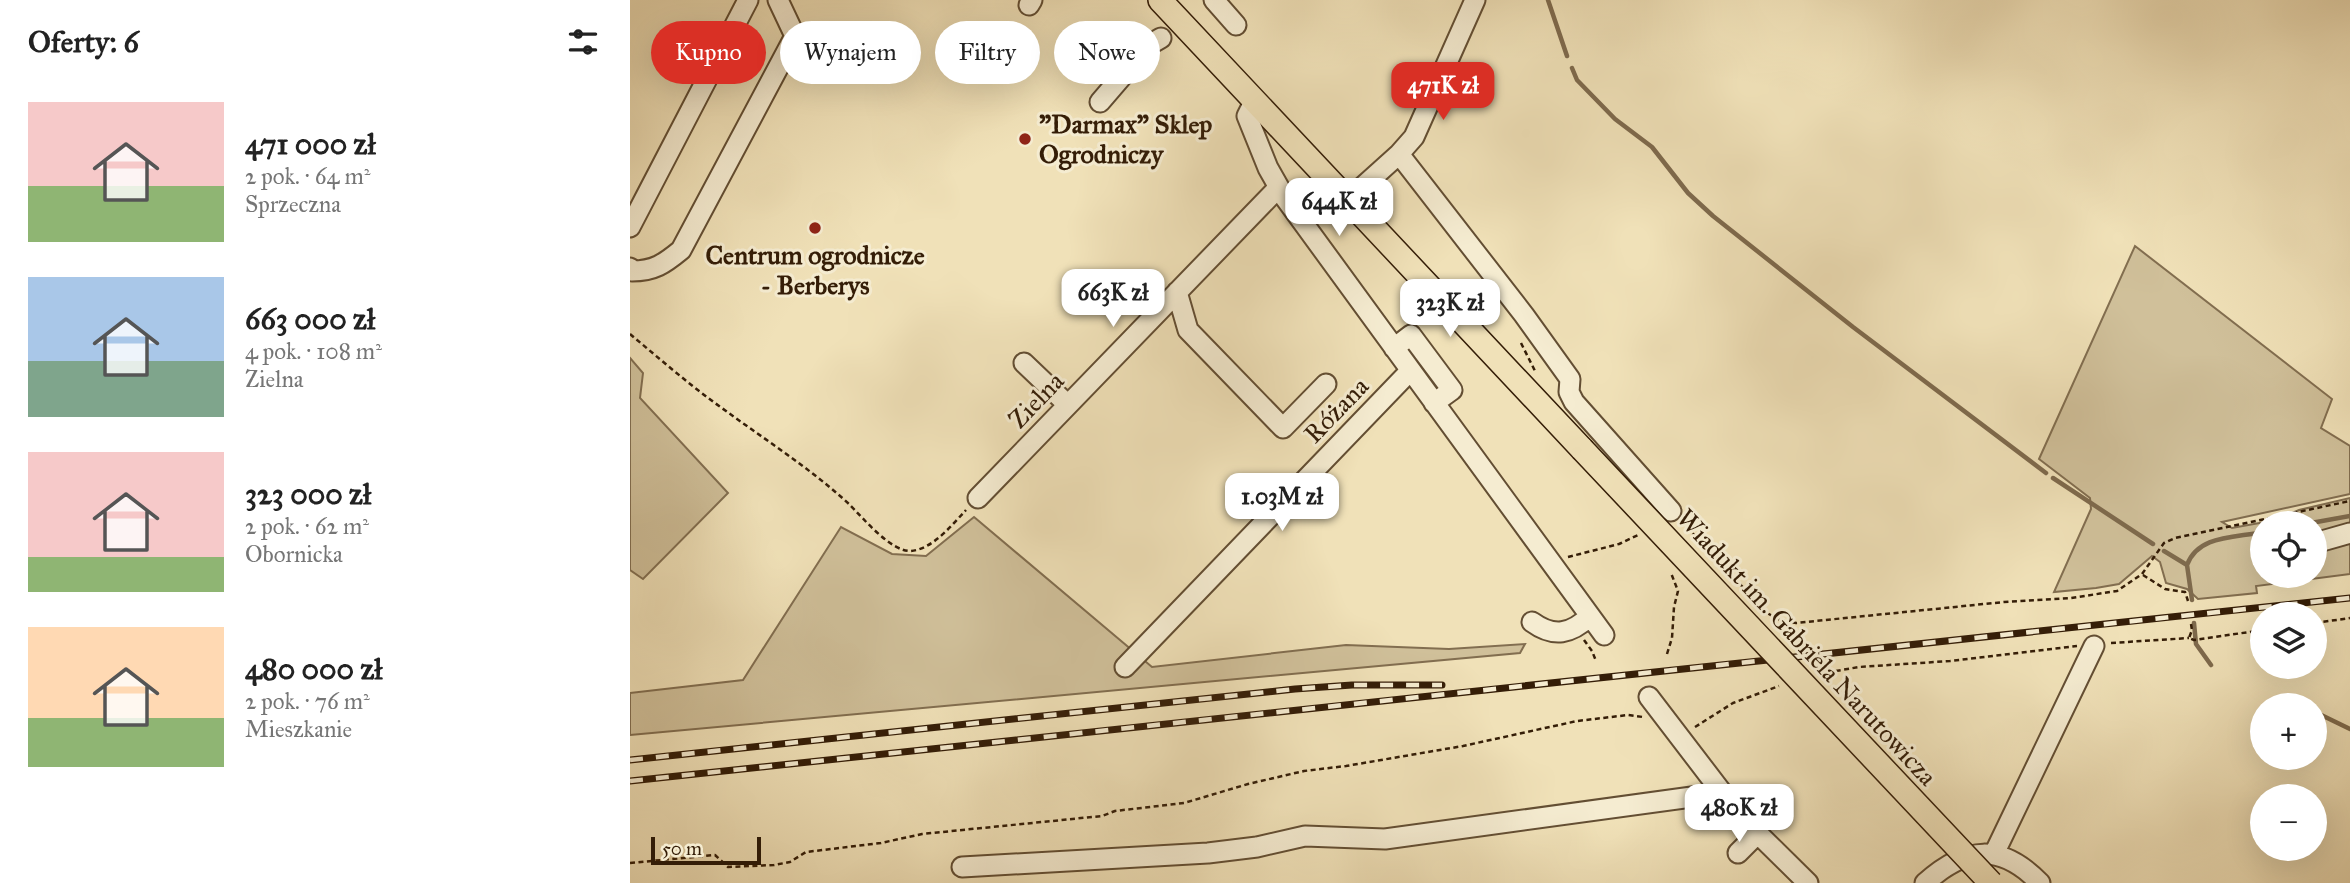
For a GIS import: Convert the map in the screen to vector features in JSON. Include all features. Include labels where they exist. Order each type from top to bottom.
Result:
[{"type":"main road","name":"Wiadukt im. Gabriela Narutowicza","points":[[1160,0],[1990,883]]},
{"type":"street","points":[[630,227],[748,0]]},
{"type":"street","points":[[630,268],[632,271],[648,271],[662,265],[681,250],[795,36],[778,0]]},
{"type":"street","points":[[1214,0],[1236,25]]},
{"type":"street","points":[[1349,200],[1414,137],[1475,0]]},
{"type":"street","points":[[1100,102],[1149,45],[1161,38]]},
{"type":"street","points":[[1255,100],[1247,116],[1278,188],[1549,560],[1584,622],[1604,635]]},
{"type":"street","points":[[1268,168],[1275,153],[1292,139]]},
{"type":"street","points":[[1399,154],[1570,379],[1569,392],[1573,402],[1671,511]]},
{"type":"street","name":"Zielna","points":[[978,498],[1278,188]]},
{"type":"street","points":[[1177,292],[1188,330],[1283,428],[1326,384]]},
{"type":"street","points":[[1395,348],[1411,335],[1452,390],[1434,403]]},
{"type":"street","points":[[1024,363],[1068,405]]},
{"type":"street","name":"Różana","points":[[1125,667],[1410,371]]},
{"type":"street","points":[[2327,540],[2350,533]]},
{"type":"street","points":[[1532,622],[1542,629],[1556,632],[1584,622]]},
{"type":"street","points":[[1994,854],[2094,646]]},
{"type":"street","points":[[1649,697],[1721,793],[1757,834],[1808,883]]},
{"type":"street","points":[[962,867],[1208,853],[1257,848],[1305,836],[1385,839],[1630,809],[1721,793]]},
{"type":"street","points":[[1738,853],[1757,834]]},
{"type":"street","points":[[1926,883],[1946,866],[1974,855],[1994,854],[2012,860],[2040,883]]},
{"type":"path","points":[[630,334],[695,388],[785,452],[839,495],[896,548],[912,551],[926,546],[946,531],[978,498]]},
{"type":"path","points":[[1525,350],[1534,369]]},
{"type":"path","points":[[1671,511],[1767,613],[1780,620],[1796,623],[2071,598],[2118,591],[2142,574],[2164,543],[2175,538],[2350,502]]},
{"type":"path","points":[[1549,560],[1585,554],[1641,534]]},
{"type":"path","points":[[1667,654],[1672,638],[1678,591],[1671,573]]},
{"type":"path","points":[[2142,574],[2165,589],[2185,592],[2188,601]]},
{"type":"path","points":[[2327,621],[2350,618]]},
{"type":"path","points":[[1584,622],[1596,661]]},
{"type":"path","points":[[2189,638],[2191,624]]},
{"type":"path","points":[[1814,675],[1859,667],[1950,661],[2128,640],[2199,640],[2250,632]]},
{"type":"path","points":[[1679,738],[1733,703],[1779,686]]},
{"type":"path","points":[[630,863],[715,855],[728,867],[774,865],[790,862],[806,852],[881,843],[922,834],[1102,816],[1115,811],[1184,803],[1304,771],[1463,746],[1577,721],[1628,715],[1647,719]]},
{"type":"shaded area","points":[[2135,246],[2332,399],[2321,428],[2350,446],[2350,494],[2272,511],[2250,511],[2250,516],[2222,522],[2232,528],[2250,525],[2250,588],[2256,588],[2257,593],[2198,599],[2187,589],[2166,583],[2160,562],[2152,556],[2119,584],[2054,592],[2091,509],[2090,498],[2039,459]]},
{"type":"shaded area","points":[[630,358],[643,373],[640,398],[728,493],[643,579],[630,570]]},
{"type":"shaded area","points":[[2350,498],[2350,574],[2327,577],[2327,511],[2297,511]]},
{"type":"shaded area","points":[[974,517],[1152,667],[1346,645],[1449,649],[1525,644],[1520,653],[630,735],[630,693],[743,680],[841,527],[892,554],[926,556]]},
{"type":"waterway","points":[[1548,0],[1567,56]]},
{"type":"waterway","points":[[1572,68],[1577,80],[1615,119],[1652,147],[1688,193],[1713,216],[1853,327],[2046,473]]},
{"type":"waterway","points":[[2053,478],[2153,544]]},
{"type":"waterway","points":[[2327,520],[2350,516]]},
{"type":"waterway","points":[[2187,565],[2192,555],[2208,543],[2250,534]]},
{"type":"waterway","points":[[2164,551],[2187,565],[2192,600]]},
{"type":"waterway","points":[[2194,623],[2196,644],[2211,665]]},
{"type":"waterway","points":[[2327,718],[2350,729]]},
{"type":"railway","points":[[630,781],[2350,598]]},
{"type":"railway","points":[[630,760],[1295,689],[1352,685],[1442,685]]},
{"type":"place","name":"\"Darmax\" Sklep Ogrodniczy","points":[[1025,139]]},
{"type":"place","name":"Centrum ogrodnicze - Berberys","points":[[815,228]]}]
